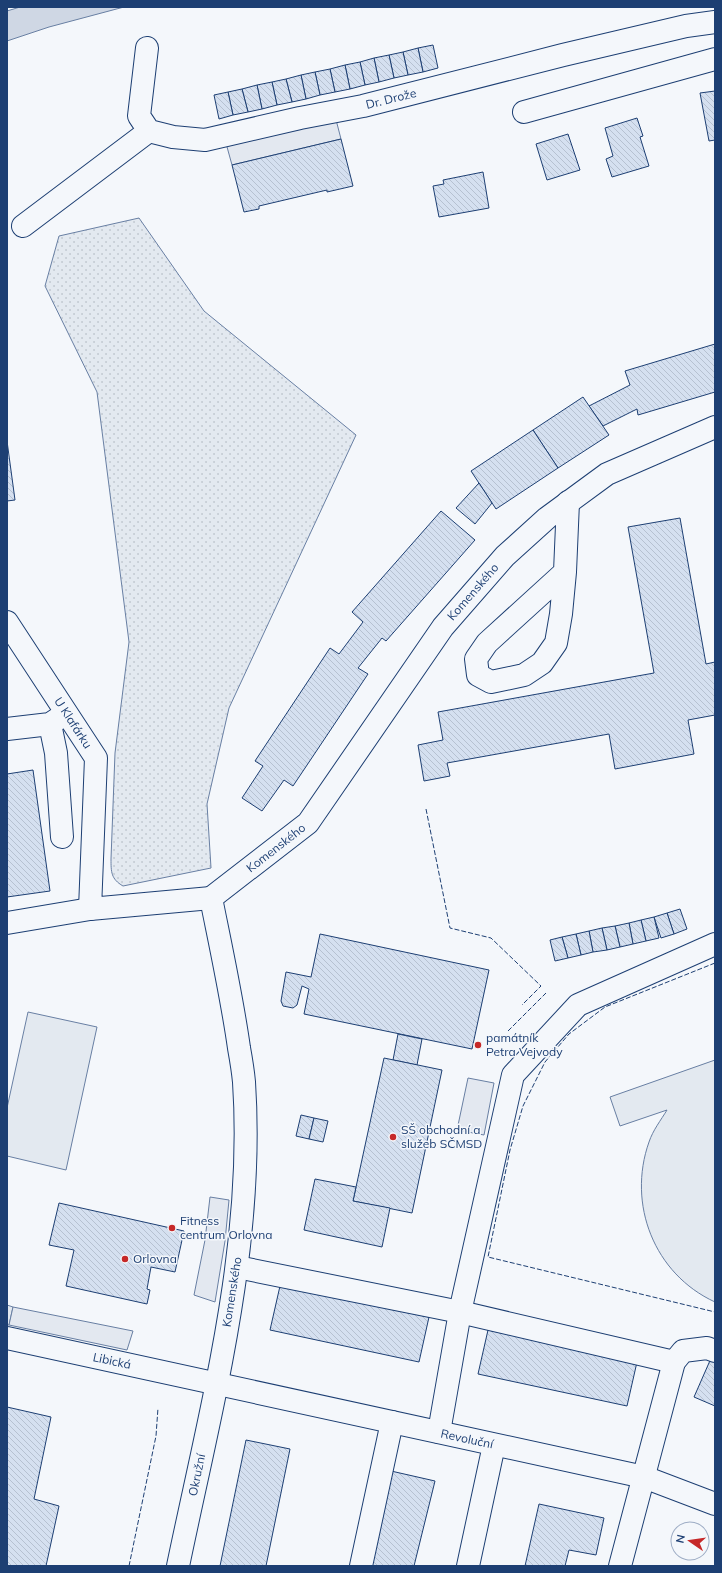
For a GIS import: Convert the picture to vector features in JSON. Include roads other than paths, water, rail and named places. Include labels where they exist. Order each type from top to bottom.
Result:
[{"type":"street","name":"Dr. Drože","points":[[149,131],[173,137],[205,140],[300,118],[363,106],[563,55],[686,26],[715,22]]},
{"type":"street","points":[[23,226],[149,131],[139,116],[147,48]]},
{"type":"street","points":[[524,112],[715,59]]},
{"type":"street","name":"Komenského","points":[[216,1384],[237,1267],[246,1174],[244,1081],[234,1010],[211,898],[308,823],[443,627],[505,556],[546,518],[607,474],[715,427]]},
{"type":"street","points":[[565,572],[487,643],[476,660],[478,675],[491,682],[524,675],[542,663],[556,643],[561,614],[565,572],[568,502]]},
{"type":"street","name":"U Klafárku","points":[[7,622],[58,718],[96,758],[90,909]]},
{"type":"street","points":[[7,729],[58,718],[56,753],[62,837]]},
{"type":"street","points":[[7,923],[90,909],[211,898]]},
{"type":"street","points":[[439,1432],[460,1312],[513,1075],[578,1005],[715,944]]},
{"type":"street","points":[[237,1267],[460,1312],[674,1362]]},
{"type":"street","name":"Libická","points":[[7,1338],[216,1384]]},
{"type":"street","points":[[620,1566],[674,1362],[683,1351],[707,1348],[715,1351]]},
{"type":"street","name":"Revoluční","points":[[216,1384],[644,1477],[715,1504]]},
{"type":"street","name":"Okružní","points":[[178,1566],[216,1384]]},
{"type":"street","points":[[361,1566],[392,1422]]},
{"type":"street","points":[[468,1566],[494,1444]]},
{"type":"place","name":"památník Petra Vejvody","points":[[478,1045]]},
{"type":"place","name":"SŠ obchodní a služeb SČMSD","points":[[393,1137]]},
{"type":"place","name":"Fitness centrum Orlovna","points":[[172,1228]]},
{"type":"place","name":"Orlovna","points":[[125,1259]]}]
